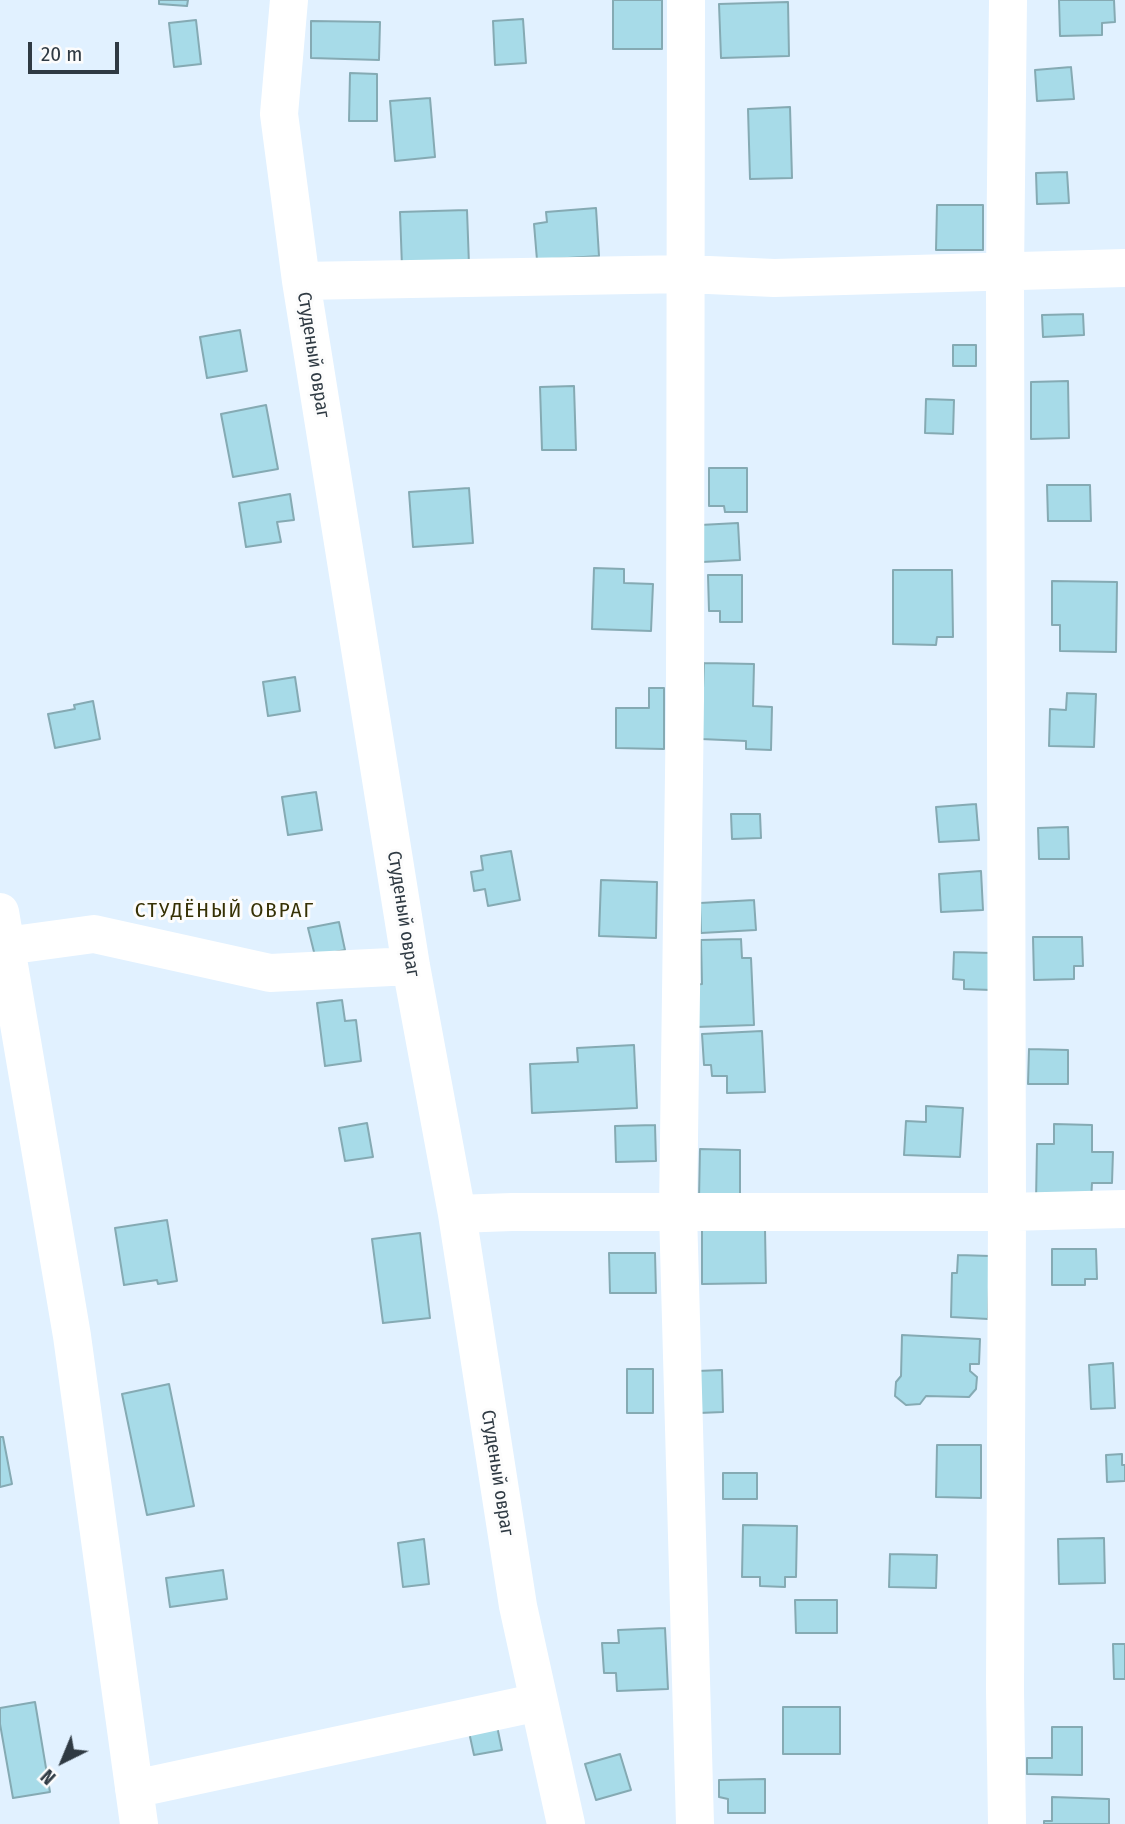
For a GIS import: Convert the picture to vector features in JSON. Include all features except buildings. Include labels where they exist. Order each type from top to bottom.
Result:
[{"type":"street","name":"Студеный овраг","points":[[289,0],[279,114],[300,281],[411,966],[457,1214],[518,1606],[566,1824]]},
{"type":"street","points":[[686,0],[685,701],[678,1212],[695,1824]]},
{"type":"street","points":[[1007,1824],[1005,273],[1008,0]]},
{"type":"street","points":[[300,281],[687,274],[774,278],[1125,268]]},
{"type":"street","points":[[411,966],[270,973],[94,934],[3,929],[72,1336],[136,1807],[539,1702]]},
{"type":"street","points":[[457,1214],[1007,1212],[1125,1209]]},
{"type":"district","name":"СТУДЁНЫЙ ОВРАГ","points":[[225,911]]}]
